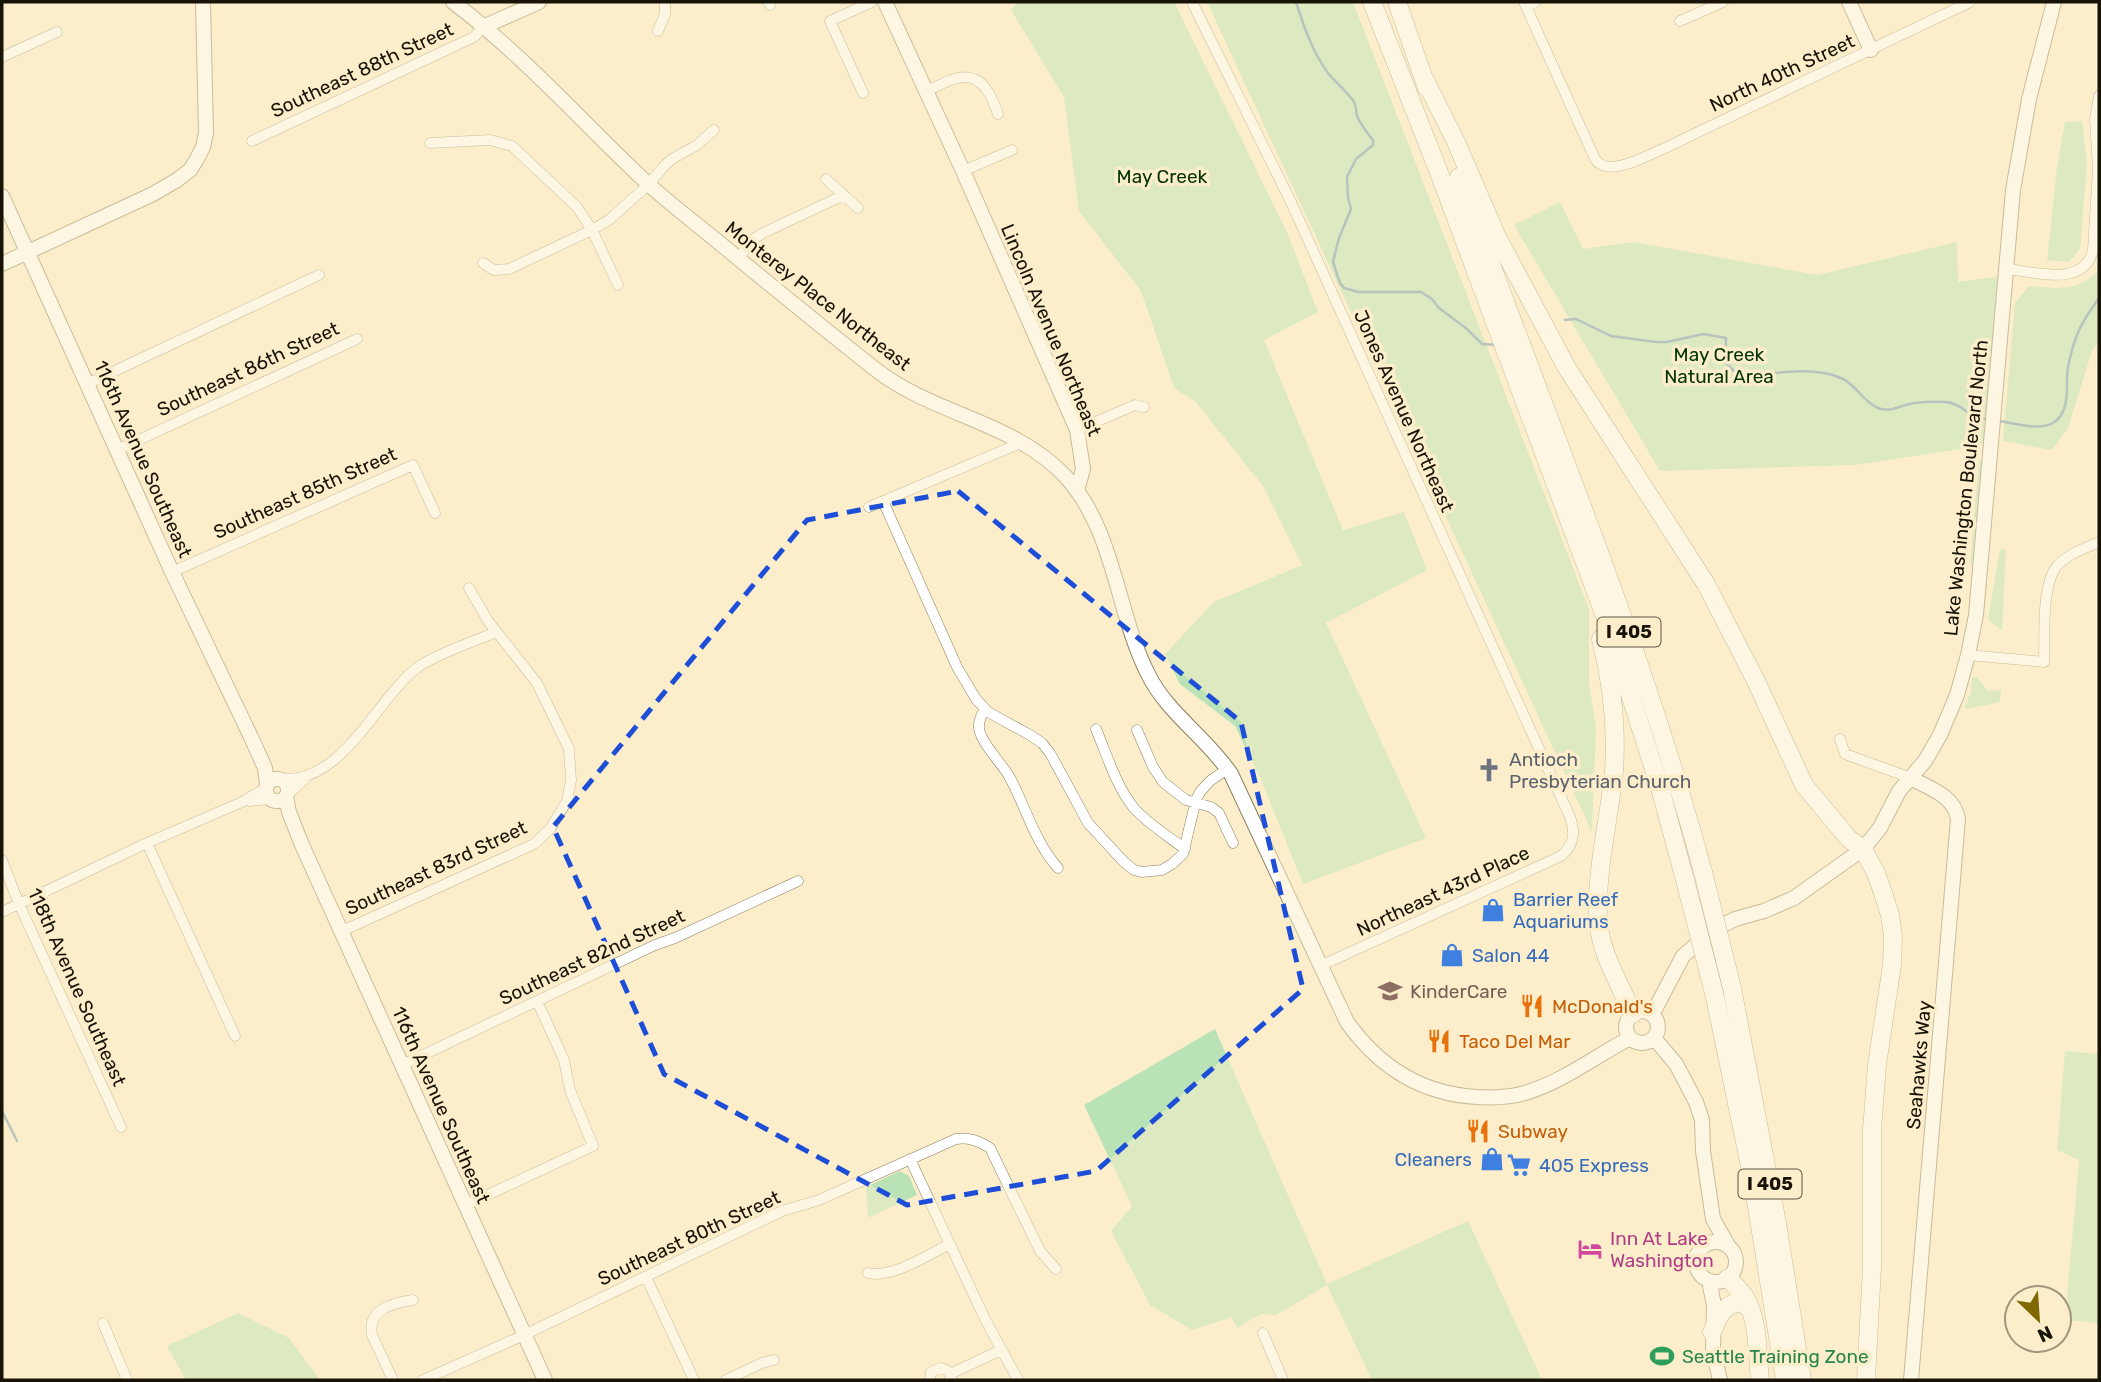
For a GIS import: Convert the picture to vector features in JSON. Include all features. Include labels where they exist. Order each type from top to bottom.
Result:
[{"type":"highway","name":"I 405","points":[[1372,2],[1438,170],[1491,290]]},
{"type":"highway","name":"I 405","points":[[1397,2],[1491,290],[1532,399],[1631,636],[1679,784],[1732,988],[1773,1198],[1802,1380]]},
{"type":"highway","points":[[1424,78],[1521,286],[1567,369],[1706,584],[1756,681],[1804,785],[1849,839],[1863,849],[1876,873],[1890,915],[1893,936],[1892,965],[1877,1065],[1872,1130],[1872,1267],[1866,1380]]},
{"type":"highway","name":"I 405","points":[[1532,399],[1553,478],[1623,671],[1685,880],[1716,997],[1752,1176],[1785,1380]]},
{"type":"highway","points":[[1553,478],[1609,670],[1615,716],[1615,748],[1598,921],[1605,954],[1633,1014]]},
{"type":"highway","points":[[1720,1280],[1745,1297],[1750,1308],[1754,1320],[1760,1380]]},
{"type":"highway","points":[[1712,1332],[1722,1310],[1731,1303],[1741,1302],[1750,1308]]},
{"type":"street","points":[[2,264],[159,191],[190,170],[203,147],[206,133],[203,2]]},
{"type":"street","name":"Monterey Place Northeast","points":[[453,2],[649,184],[889,379],[1023,442],[1064,475],[1077,491]]},
{"type":"street","points":[[483,27],[539,2]]},
{"type":"street","points":[[658,31],[665,14],[665,2]]},
{"type":"street","points":[[863,93],[830,21],[872,2]]},
{"type":"street","name":"Lincoln Avenue Northeast","points":[[885,2],[1077,430],[1083,469],[1077,491]]},
{"type":"street","name":"Jones Avenue Northeast","points":[[1192,2],[1290,201],[1570,817],[1573,839]]},
{"type":"street","points":[[1680,21],[1723,2]]},
{"type":"street","points":[[1849,2],[1871,50]]},
{"type":"street","name":"North 40th Street","points":[[1529,3],[1595,159],[1598,164],[1606,167],[1626,164],[1665,148],[1970,2]]},
{"type":"street","name":"Lake Washington Boulevard North","points":[[1652,1015],[1683,956],[1712,932],[1735,919],[1764,911],[1794,898],[1863,849],[1880,828],[1899,791],[1925,761],[1940,735],[1957,695],[1976,615],[2013,190],[2020,139],[2054,2]]},
{"type":"street","name":"Southeast 88th Street","points":[[252,141],[474,37],[483,27]]},
{"type":"street","points":[[2,57],[57,32]]},
{"type":"street","points":[[927,91],[961,76],[971,78],[986,88],[998,114]]},
{"type":"street","points":[[2007,269],[2065,275],[2079,271],[2089,262],[2093,250],[2098,169],[2095,119],[2099,96]]},
{"type":"street","points":[[483,263],[494,270],[509,269],[592,230],[621,211],[664,166],[698,145],[714,130]]},
{"type":"street","points":[[429,143],[490,139],[512,146],[577,207],[592,230],[618,285]]},
{"type":"street","points":[[963,172],[1012,150]]},
{"type":"street","points":[[826,179],[858,208]]},
{"type":"street","points":[[738,258],[752,240],[763,233],[844,195]]},
{"type":"street","name":"116th Avenue Southeast","points":[[2,196],[173,572],[265,768],[289,812],[545,1380]]},
{"type":"street","points":[[87,384],[319,275]]},
{"type":"street","name":"Southeast 86th Street","points":[[117,450],[357,339]]},
{"type":"street","points":[[1077,430],[1135,405],[1144,408]]},
{"type":"street","points":[[869,507],[1023,442]]},
{"type":"street","name":"Southeast 85th Street","points":[[173,572],[413,465],[435,513]]},
{"type":"street","points":[[1077,491],[1099,531],[1127,620],[1149,676],[1162,697],[1217,754],[1227,769],[1347,1022],[1368,1049],[1398,1074],[1437,1091],[1491,1098],[1526,1093],[1630,1038]]},
{"type":"street","points":[[883,501],[968,687],[985,709],[1042,743],[1088,823],[1134,870],[1162,870],[1183,854],[1200,792],[1227,769]]},
{"type":"street","points":[[1968,655],[2045,662],[2047,590],[2050,577],[2067,558],[2099,542]]},
{"type":"street","points":[[2,912],[147,843],[276,790],[341,755],[417,668],[496,632],[469,588]]},
{"type":"street","name":"Southeast 83rd Street","points":[[342,931],[534,844],[550,829],[567,801],[571,780],[569,749],[537,683],[496,632]]},
{"type":"street","points":[[985,709],[979,723],[981,736],[1010,779],[1040,845],[1059,868]]},
{"type":"street","points":[[1096,729],[1129,801],[1141,815],[1185,849]]},
{"type":"street","points":[[1137,730],[1153,767],[1163,782],[1177,795],[1208,806],[1219,813],[1233,842]]},
{"type":"street","points":[[1840,739],[1845,754],[1911,778]]},
{"type":"street","name":"Seahawks Way","points":[[1911,778],[1945,796],[1953,804],[1958,819],[1911,1380]]},
{"type":"street","name":"Northeast 43rd Place","points":[[1320,966],[1561,856],[1573,839]]},
{"type":"street","points":[[147,843],[235,1035]]},
{"type":"street","name":"118th Avenue Southeast","points":[[2,860],[19,904],[121,1127]]},
{"type":"street","name":"Southeast 82nd Street","points":[[402,1065],[655,944],[675,938],[798,881]]},
{"type":"street","points":[[466,1205],[593,1146],[572,1098],[564,1060],[537,1001]]},
{"type":"street","points":[[1643,1011],[1652,1015],[1657,1024],[1654,1038],[1639,1043],[1630,1038],[1626,1027],[1629,1017],[1643,1011]]},
{"type":"street","points":[[1654,1038],[1676,1064],[1696,1101],[1702,1120],[1704,1160],[1713,1219],[1736,1263],[1732,1274],[1720,1280],[1704,1278],[1697,1267],[1698,1254],[1706,1245],[1713,1219]]},
{"type":"street","name":"Southeast 80th Street","points":[[424,1380],[782,1211],[820,1200],[956,1139],[974,1140],[990,1148],[995,1154],[1041,1251],[1056,1269]]},
{"type":"street","points":[[910,1159],[1018,1380]]},
{"type":"street","points":[[1706,1245],[1718,1242],[1729,1247]]},
{"type":"street","points":[[869,1273],[877,1275],[894,1271],[950,1244]]},
{"type":"street","points":[[646,1277],[694,1380]]},
{"type":"street","points":[[1720,1280],[1714,1305],[1712,1332],[1720,1380]]},
{"type":"street","points":[[393,1380],[372,1335],[373,1319],[395,1303],[414,1300]]},
{"type":"street","points":[[103,1323],[127,1380]]},
{"type":"street","points":[[1263,1333],[1283,1380]]},
{"type":"street","points":[[930,1380],[937,1368],[945,1369],[950,1377],[1002,1350]]},
{"type":"street","points":[[726,1380],[774,1360]]},
{"type":"highlighted area","points":[[958,491],[1241,722],[1303,989],[1096,1171],[907,1205],[664,1074],[553,827],[807,520]]},
{"type":"green space","name":"May Creek","points":[[1018,2],[1174,2],[1286,230],[1318,312],[1264,340],[1343,530],[1404,512],[1427,570],[1326,623],[1426,838],[1303,884],[1262,782],[1235,726],[1180,684],[1165,654],[1214,602],[1302,565],[1263,486],[1195,401],[1174,388],[1141,291],[1079,211],[1064,97],[1011,10]]},
{"type":"green space","points":[[1207,2],[1353,2],[1589,609],[1589,682],[1596,729],[1592,832]]},
{"type":"green space","points":[[2082,121],[2087,164],[2080,249],[2069,262],[2047,260],[2057,167],[2065,122]]},
{"type":"green space","name":"May Creek Natural Area","points":[[1560,202],[1583,249],[1634,242],[1817,275],[1957,242],[1958,282],[2001,276],[1986,442],[1974,447],[1855,465],[1660,471],[1514,225]]},
{"type":"green space","points":[[2099,270],[2099,341],[2092,351],[2068,428],[2052,450],[2003,441],[2015,303],[2029,286],[2075,286]]},
{"type":"green space","points":[[1979,460],[1983,463],[1970,565]]},
{"type":"green space","points":[[2000,549],[2006,550],[2002,631],[1988,619]]},
{"type":"green space","points":[[1976,676],[1988,691],[2001,690],[2000,702],[1966,709],[1972,678]]},
{"type":"green space","points":[[1215,1029],[1327,1284],[1468,1221],[1542,1380],[1372,1380],[1327,1285],[1275,1316],[1259,1315],[1237,1328],[1232,1317],[1192,1330],[1150,1305],[1111,1231],[1132,1206],[1084,1105]]},
{"type":"green space","points":[[2065,1051],[2099,1054],[2099,1323],[2073,1321],[2073,1284],[2068,1284],[2079,1160],[2057,1150]]},
{"type":"green space","points":[[900,1171],[909,1176],[917,1195],[868,1218],[866,1187]]},
{"type":"green space","points":[[238,1313],[289,1338],[320,1380],[186,1380],[167,1346]]},
{"type":"waterway","name":"May Creek","points":[[1296,2],[1317,56],[1354,102],[1358,118],[1373,140],[1373,145],[1356,159],[1347,177],[1351,209],[1333,262],[1340,283],[1344,288],[1358,292],[1421,292],[1482,344],[1498,345]]},
{"type":"waterway","name":"May Creek","points":[[1999,421],[2040,426],[2053,423],[2059,418],[2065,405],[2068,367],[2074,343],[2081,325],[2099,298]]},
{"type":"waterway","name":"May Creek","points":[[1565,320],[1576,319],[1611,336],[1656,342],[1703,334],[1726,338],[1725,362],[1740,377],[1805,371],[1830,374],[1846,381],[1878,408],[1887,410],[1914,403],[1946,402],[1989,420]]},
{"type":"waterway","points":[[2,1111],[17,1141]]},
{"type":"place","name":"Antioch Presbyterian Church","points":[[1489,770]]},
{"type":"place","name":"Barrier Reef Aquariums","points":[[1493,910]]},
{"type":"place","name":"Salon 44","points":[[1452,955]]},
{"type":"place","name":"KinderCare","points":[[1390,991]]},
{"type":"place","name":"McDonald's","points":[[1532,1006]]},
{"type":"place","name":"Taco Del Mar","points":[[1439,1041]]},
{"type":"place","name":"Subway","points":[[1478,1131]]},
{"type":"place","name":"Cleaners","points":[[1492,1159]]},
{"type":"place","name":"405 Express","points":[[1519,1165]]},
{"type":"place","name":"Inn At Lake Washington","points":[[1590,1249]]},
{"type":"place","name":"Seattle Training Zone","points":[[1662,1356]]}]
